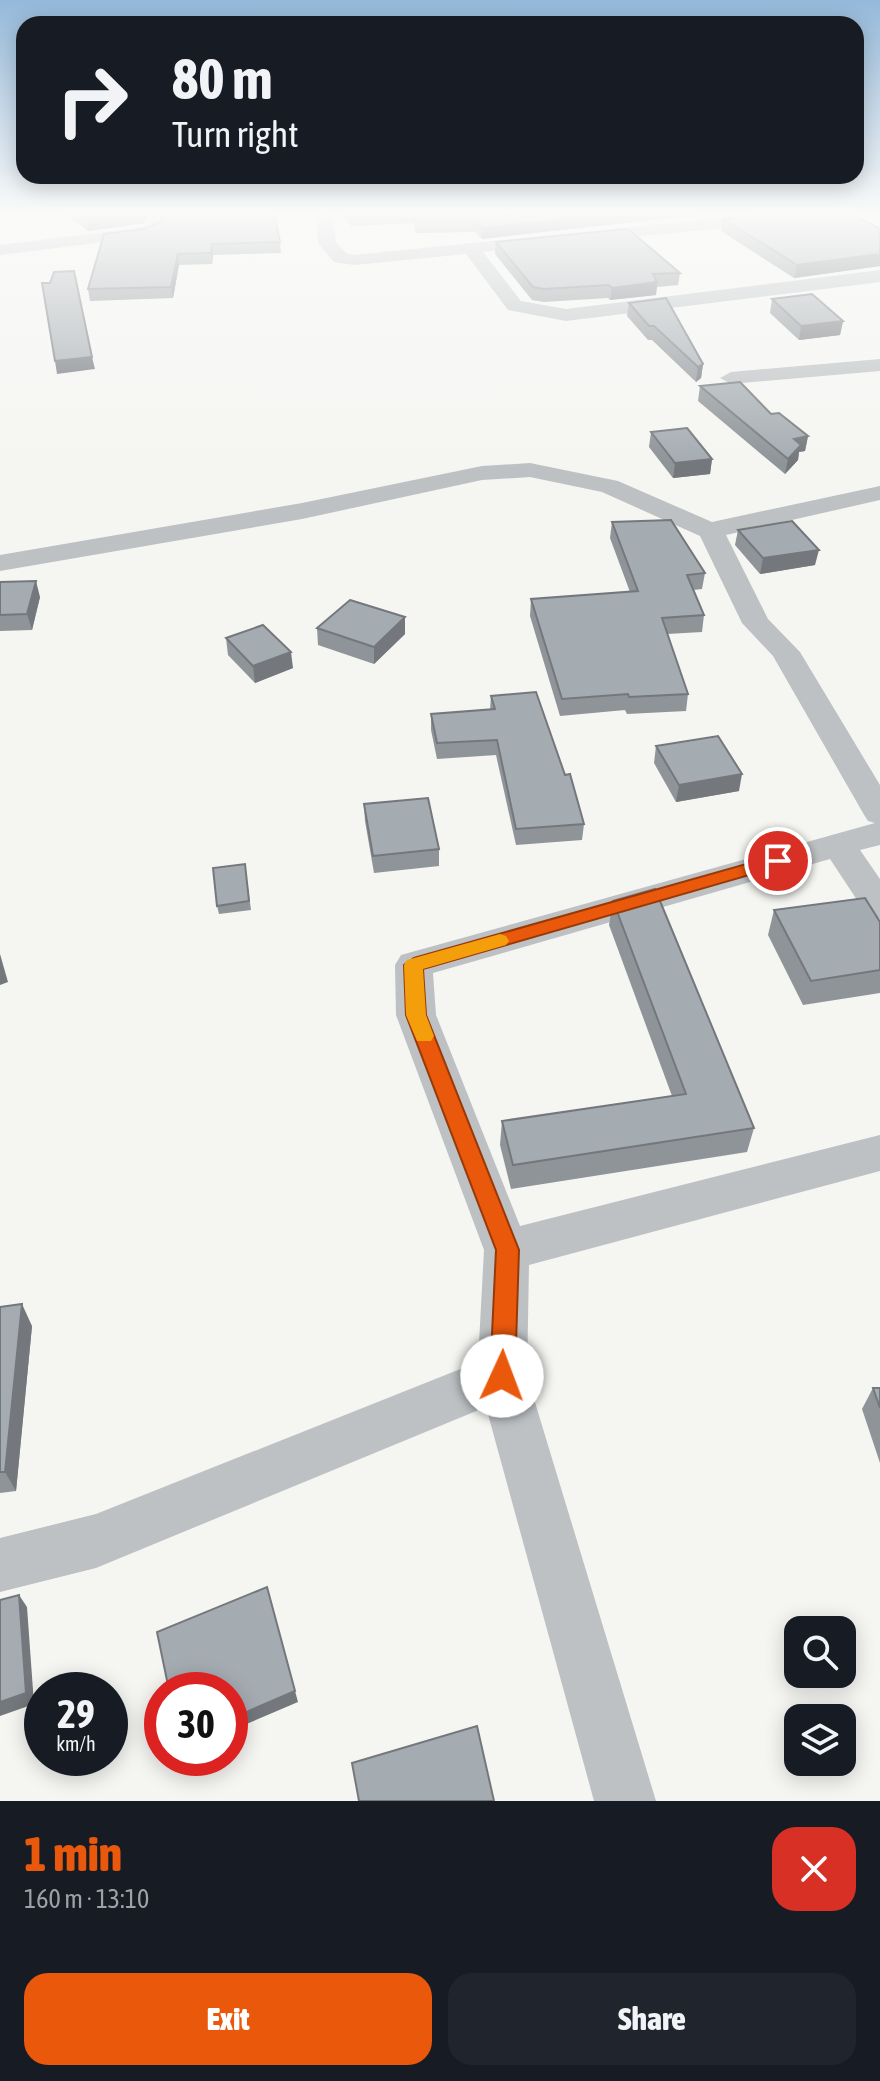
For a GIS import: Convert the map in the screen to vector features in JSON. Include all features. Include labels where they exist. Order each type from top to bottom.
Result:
[{"type":"street","points":[[507,295],[515,306],[566,315],[727,295]]},
{"type":"street","points":[[731,378],[880,365]]},
{"type":"street","points":[[0,563],[302,511],[482,473],[530,470],[609,486],[711,531],[756,623],[785,652],[880,813]]},
{"type":"street","points":[[711,531],[744,519],[878,495]]},
{"type":"street","points":[[625,1801],[502,1376],[507,1250],[416,1015],[414,965],[880,833]]},
{"type":"street","points":[[838,844],[880,906]]},
{"type":"street","points":[[507,1250],[880,1153]]},
{"type":"street","points":[[0,1565],[96,1541],[502,1376]]},
{"type":"building","points":[[44,295],[79,295],[92,357],[55,361]]},
{"type":"building","points":[[813,295],[843,321],[801,326],[772,299]]},
{"type":"building","points":[[666,298],[703,364],[698,367],[654,326],[649,326],[629,303]]},
{"type":"building","points":[[740,382],[771,414],[779,413],[808,436],[794,439],[801,445],[788,459],[700,386]]},
{"type":"building","points":[[687,428],[712,459],[675,463],[651,432]]},
{"type":"building","points":[[671,520],[705,573],[687,575],[704,615],[662,618],[688,694],[562,699],[531,599],[638,591],[612,522]]},
{"type":"building","points":[[792,521],[819,550],[763,558],[738,530]]},
{"type":"building","points":[[36,581],[27,614],[0,615],[0,582]]},
{"type":"building","points":[[350,600],[405,617],[374,647],[317,628]]},
{"type":"building","points":[[263,625],[291,652],[253,666],[226,638]]},
{"type":"building","points":[[536,692],[565,775],[570,774],[584,824],[516,829],[497,740],[437,743],[431,714],[495,709],[491,696]]},
{"type":"building","points":[[718,736],[742,774],[679,785],[656,746]]},
{"type":"building","points":[[428,798],[439,849],[373,856],[364,804]]},
{"type":"building","points":[[245,864],[249,901],[217,906],[213,868]]},
{"type":"building","points":[[655,889],[754,1128],[513,1165],[502,1121],[686,1094],[613,901]]},
{"type":"building","points":[[865,898],[880,922],[880,970],[811,981],[774,910]]},
{"type":"building","points":[[22,1304],[5,1472],[0,1472],[0,1307]]},
{"type":"building","points":[[873,1388],[880,1388],[880,1408]]},
{"type":"building","points":[[267,1587],[295,1691],[248,1711],[248,1672],[165,1672],[157,1632]]},
{"type":"building","points":[[19,1595],[24,1672],[24,1694],[0,1702],[0,1600]]},
{"type":"building","points":[[477,1726],[494,1801],[359,1801],[352,1763]]},
{"type":"slow traffic","points":[[424,1036],[416,1015],[414,965],[500,941]]},
{"type":"route","points":[[502,1376],[507,1250],[416,1015],[414,965],[778,861]]}]
